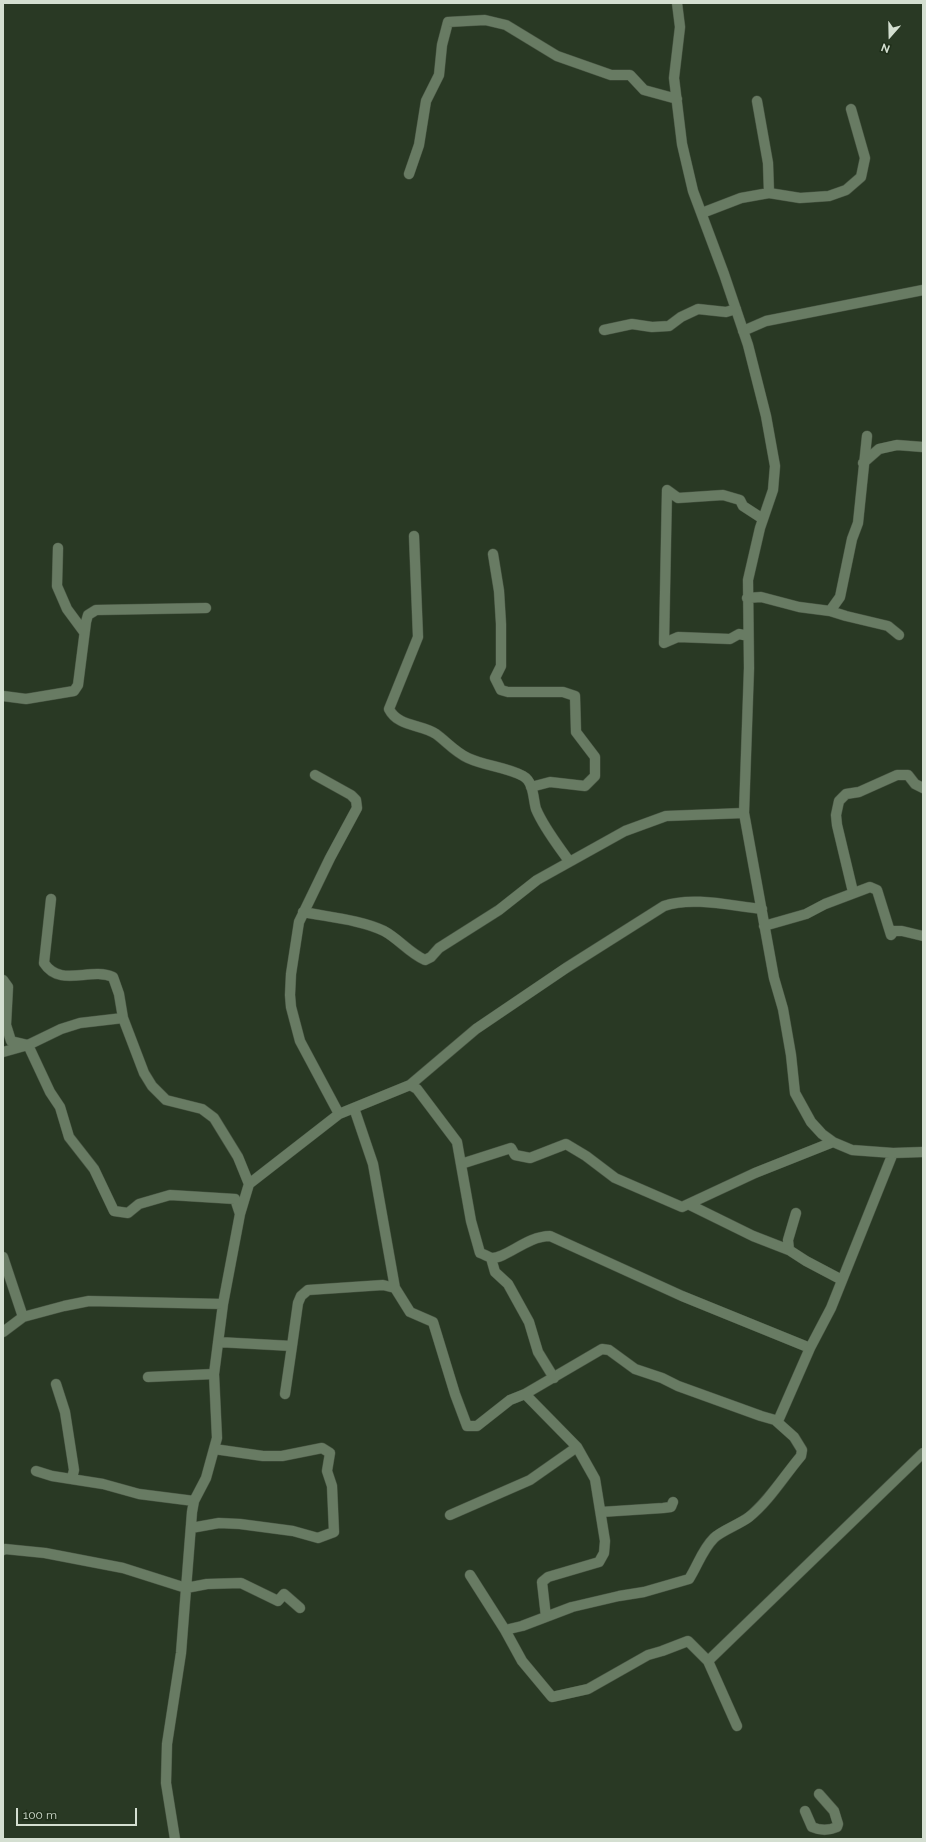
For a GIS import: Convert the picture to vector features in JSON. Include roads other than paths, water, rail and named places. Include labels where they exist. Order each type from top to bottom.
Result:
[{"type":"street","points":[[677,3],[680,27],[674,78],[682,144],[694,191],[743,330],[766,416],[775,466],[773,490],[763,519],[748,580],[744,813],[774,978],[783,1009],[791,1055],[795,1093],[811,1122],[822,1134],[833,1142],[852,1150],[893,1153],[923,1152]]},
{"type":"street","points":[[409,174],[419,145],[426,101],[439,75],[442,45],[448,22],[485,20],[506,25],[557,56],[611,75],[630,75],[644,90],[677,99]]},
{"type":"street","points":[[757,101],[768,163],[769,193]]},
{"type":"street","points":[[702,213],[742,198],[769,193],[800,198],[829,196],[846,190],[861,177],[865,158],[851,109]]},
{"type":"street","points":[[743,330],[766,321],[923,290]]},
{"type":"street","points":[[604,330],[632,324],[652,327],[670,326],[681,317],[698,309],[726,312],[736,309]]},
{"type":"street","points":[[830,611],[840,597],[852,539],[858,523],[863,463],[867,436]]},
{"type":"street","points":[[863,463],[879,449],[897,445],[923,447]]},
{"type":"street","points":[[748,636],[739,634],[730,639],[678,637],[664,643],[667,490],[678,498],[723,495],[740,500],[743,506],[763,519]]},
{"type":"street","points":[[414,536],[418,637],[389,709],[392,716],[399,721],[423,728],[436,734],[452,748],[469,758],[496,765],[525,776],[531,787],[536,809],[548,831],[569,861]]},
{"type":"street","points":[[58,548],[57,586],[67,609],[84,632]]},
{"type":"street","points":[[493,554],[499,591],[501,624],[501,666],[495,678],[501,690],[508,692],[563,692],[575,696],[576,732],[595,757],[594,776],[585,786],[550,782],[531,787]]},
{"type":"street","points":[[747,598],[761,597],[799,607],[830,611],[888,626],[899,635]]},
{"type":"street","points":[[3,696],[26,699],[74,691],[78,685],[84,632],[88,614],[96,610],[206,608]]},
{"type":"street","points":[[315,775],[351,794],[356,800],[357,808],[330,858],[299,922],[290,974],[290,995],[291,1007],[300,1041],[338,1114]]},
{"type":"street","points":[[853,892],[837,825],[836,815],[839,801],[846,794],[860,792],[897,775],[908,775],[915,784],[923,788]]},
{"type":"street","points":[[303,912],[366,925],[385,932],[415,955],[425,960],[431,957],[439,948],[499,910],[537,880],[625,830],[666,816],[744,813]]},
{"type":"street","points":[[764,926],[806,914],[853,892],[870,886],[877,890],[891,935],[894,931],[902,930],[923,936]]},
{"type":"street","points":[[51,899],[44,963],[49,970],[59,976],[104,974],[113,977],[119,994],[123,1018],[144,1073],[157,1092],[166,1100],[202,1109],[214,1118],[238,1156],[249,1184]]},
{"type":"street","points":[[175,1839],[166,1783],[167,1744],[181,1653],[190,1528],[194,1501],[206,1478],[217,1438],[214,1374],[218,1342],[223,1304],[240,1214],[249,1184],[338,1114],[410,1085],[476,1029],[566,968],[664,906],[676,902],[688,901],[762,909]]},
{"type":"street","points":[[3,980],[8,987],[6,1025],[11,1041],[28,1045]]},
{"type":"street","points":[[3,1052],[28,1045],[61,1029],[80,1023],[123,1018]]},
{"type":"street","points":[[28,1045],[50,1092],[60,1107],[69,1136],[94,1168],[114,1211],[128,1213],[139,1204],[170,1195],[235,1198],[240,1214]]},
{"type":"street","points":[[410,1085],[417,1089],[457,1142],[475,1238],[480,1253],[491,1258],[502,1256],[530,1240],[542,1236],[550,1236],[682,1296],[810,1348]]},
{"type":"street","points":[[354,1108],[374,1164],[395,1288],[410,1312],[433,1322],[455,1394],[467,1426],[477,1426],[510,1400],[525,1394],[554,1378],[602,1349],[609,1350],[635,1369],[778,1422],[799,1444],[802,1450],[801,1456],[750,1517],[716,1536],[705,1548],[689,1579],[644,1592],[572,1607],[505,1630]]},
{"type":"street","points":[[461,1164],[511,1148],[515,1155],[530,1158],[566,1144],[586,1156],[615,1178],[682,1207],[690,1205],[755,1173],[833,1142]]},
{"type":"street","points":[[778,1422],[810,1348],[831,1308],[893,1153]]},
{"type":"street","points":[[690,1205],[753,1236],[789,1250],[842,1280]]},
{"type":"street","points":[[789,1250],[788,1240],[796,1213]]},
{"type":"street","points":[[3,1256],[23,1317]]},
{"type":"street","points":[[491,1258],[496,1272],[508,1284],[529,1322],[538,1352],[554,1378]]},
{"type":"street","points":[[285,1394],[298,1303],[301,1296],[308,1290],[383,1285],[395,1288]]},
{"type":"street","points":[[3,1332],[23,1317],[89,1301],[223,1304]]},
{"type":"street","points":[[218,1342],[292,1346]]},
{"type":"street","points":[[148,1377],[214,1374]]},
{"type":"street","points":[[56,1384],[65,1412],[74,1470],[72,1478]]},
{"type":"street","points":[[525,1394],[577,1447],[595,1479],[605,1541],[604,1552],[599,1562],[548,1577],[542,1582],[546,1617]]},
{"type":"street","points":[[450,1515],[530,1480],[577,1447]]},
{"type":"street","points":[[190,1528],[219,1523],[240,1524],[293,1531],[318,1538],[334,1532],[332,1486],[327,1471],[330,1453],[322,1448],[282,1456],[263,1456],[214,1449]]},
{"type":"street","points":[[708,1661],[923,1453]]},
{"type":"street","points":[[36,1471],[104,1484],[139,1494],[194,1501]]},
{"type":"street","points":[[600,1512],[671,1507],[673,1502]]},
{"type":"street","points":[[3,1550],[45,1553],[123,1568],[186,1588],[207,1584],[241,1583],[278,1601],[284,1594],[300,1608]]},
{"type":"street","points":[[470,1576],[505,1630],[522,1661],[552,1697],[588,1689],[648,1654],[662,1651],[688,1641],[708,1661],[737,1726]]},
{"type":"street","points":[[805,1811],[812,1827],[828,1831],[837,1827],[838,1824],[834,1811],[819,1794]]}]
